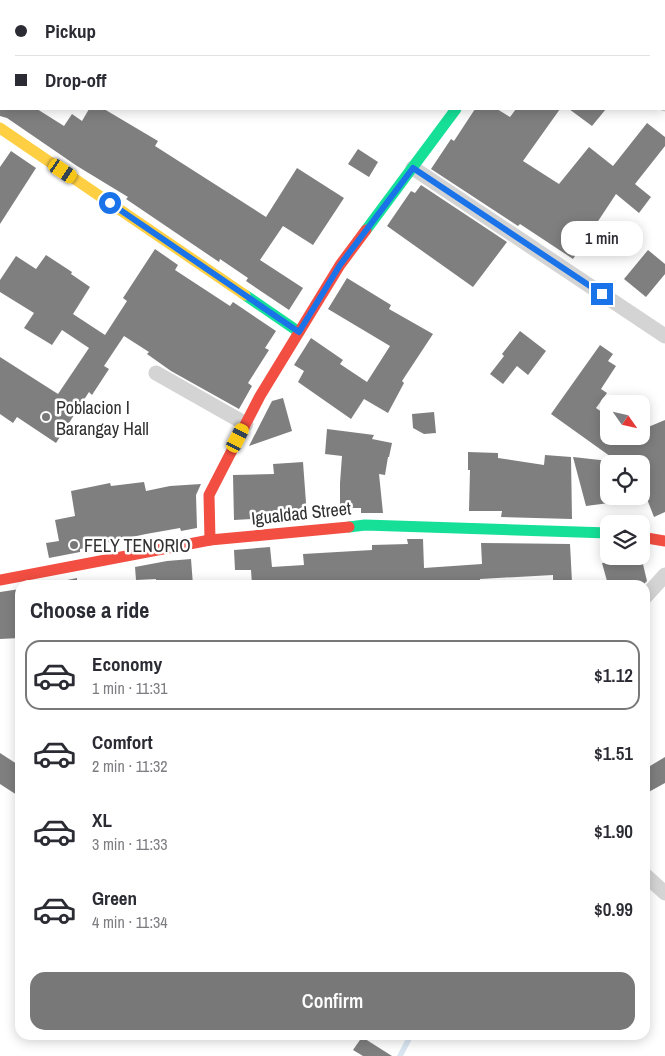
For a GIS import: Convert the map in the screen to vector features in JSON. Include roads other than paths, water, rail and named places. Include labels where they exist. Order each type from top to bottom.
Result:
[{"type":"street","points":[[210,540],[209,495],[260,396],[340,265],[455,110]]},
{"type":"street","points":[[0,128],[299,332]]},
{"type":"street","points":[[413,168],[665,336]]},
{"type":"street","points":[[156,373],[246,424]]},
{"type":"street","name":"Igualdad Street","points":[[0,580],[210,540],[365,525],[600,533]]},
{"type":"street","points":[[650,538],[665,541]]},
{"type":"street","points":[[650,591],[665,574]]},
{"type":"street","points":[[650,880],[665,893]]},
{"type":"waterway","points":[[400,1056],[408,1040]]},
{"type":"place","name":"Poblacion I Barangay Hall","points":[[46,417]]},
{"type":"place","name":"FELY TENORIO","points":[[74,545]]}]
